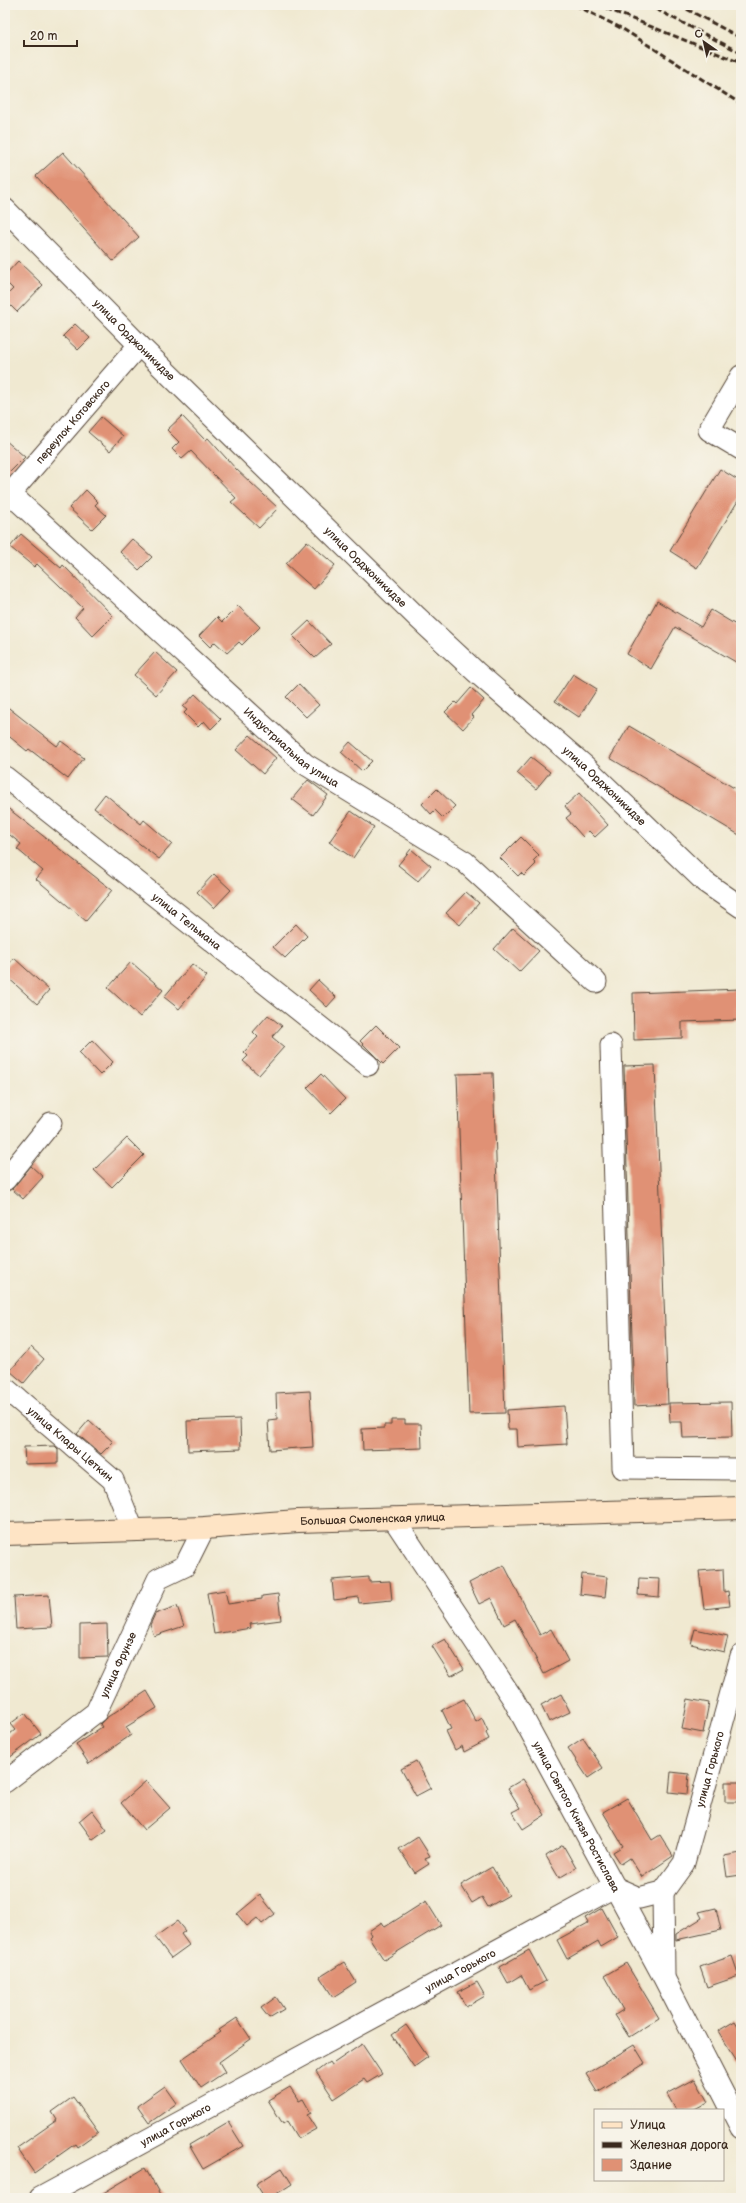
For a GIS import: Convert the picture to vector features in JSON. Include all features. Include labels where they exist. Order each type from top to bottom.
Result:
[{"type":"main road","name":"Большая Смоленская улица","points":[[5,1534],[204,1528],[298,1521],[741,1508]]},
{"type":"street","name":"улица Орджоникидзе","points":[[5,209],[139,345],[428,627],[586,767],[704,882],[741,907]]},
{"type":"street","name":"переулок Котовского","points":[[7,494],[139,345]]},
{"type":"street","points":[[741,376],[709,430],[741,449]]},
{"type":"street","name":"Индустриальная улица","points":[[7,494],[305,764],[465,862],[596,982]]},
{"type":"street","name":"улица Тельмана","points":[[5,777],[368,1065]]},
{"type":"street","points":[[611,1045],[622,1468],[741,1469]]},
{"type":"street","points":[[5,1180],[51,1123]]},
{"type":"street","name":"улица Клары Цеткин","points":[[5,1388],[113,1480],[133,1530]]},
{"type":"street","name":"улица Святого Князя Ростислава","points":[[393,1518],[512,1699],[664,1978],[741,2128]]},
{"type":"street","name":"улица Фрунзе","points":[[5,1782],[96,1712],[158,1579],[185,1566],[204,1528]]},
{"type":"street","name":"улица Горького","points":[[663,1892],[684,1863],[741,1656]]},
{"type":"street","points":[[614,1887],[639,1898],[663,1892],[664,1978]]},
{"type":"street","name":"улица Горького","points":[[40,2198],[614,1887]]},
{"type":"building","points":[[63,152],[139,237],[113,261],[36,176]]},
{"type":"building","points":[[18,261],[43,285],[17,312],[5,300],[5,297],[13,289],[5,281],[5,275]]},
{"type":"building","points":[[75,324],[90,338],[78,350],[63,336]]},
{"type":"building","points":[[182,416],[205,440],[208,438],[236,469],[278,508],[259,528],[231,502],[236,498],[191,451],[182,459],[172,449],[179,442],[167,430]]},
{"type":"building","points":[[101,417],[123,436],[110,451],[88,432]]},
{"type":"building","points":[[5,440],[25,457],[5,477]]},
{"type":"building","points":[[720,469],[741,482],[741,496],[697,568],[670,551]]},
{"type":"building","points":[[86,490],[98,502],[95,505],[106,515],[92,529],[69,508]]},
{"type":"building","points":[[21,534],[61,568],[63,565],[113,616],[93,636],[75,617],[83,608],[37,564],[34,567],[10,547]]},
{"type":"building","points":[[132,539],[152,557],[139,570],[120,552]]},
{"type":"building","points":[[307,541],[335,565],[314,589],[286,564]]},
{"type":"building","points":[[657,601],[701,627],[711,610],[741,628],[741,665],[675,627],[651,669],[627,654]]},
{"type":"building","points":[[238,606],[260,627],[242,645],[239,642],[227,653],[215,642],[210,647],[199,636],[217,617],[222,622]]},
{"type":"building","points":[[309,621],[331,644],[315,658],[293,636]]},
{"type":"building","points":[[155,652],[177,672],[156,695],[134,675]]},
{"type":"building","points":[[573,674],[597,689],[579,717],[555,701]]},
{"type":"building","points":[[299,684],[319,705],[306,717],[286,697]]},
{"type":"building","points":[[471,688],[484,700],[471,715],[474,717],[463,729],[445,712],[455,702],[457,704]]},
{"type":"building","points":[[195,694],[221,719],[211,729],[204,721],[198,727],[184,713],[187,710],[183,707]]},
{"type":"building","points":[[5,705],[57,746],[61,741],[84,758],[68,779],[29,749],[27,751],[5,733]]},
{"type":"building","points":[[629,726],[741,792],[741,836],[610,758]]},
{"type":"building","points":[[250,735],[276,758],[263,774],[236,750]]},
{"type":"building","points":[[350,742],[372,761],[362,771],[341,752]]},
{"type":"building","points":[[531,757],[550,772],[536,789],[517,773]]},
{"type":"building","points":[[308,780],[328,795],[313,815],[292,799]]},
{"type":"building","points":[[437,789],[455,806],[443,818],[435,810],[431,814],[422,804]]},
{"type":"building","points":[[579,793],[608,825],[595,837],[589,831],[583,837],[566,818],[571,814],[565,806]]},
{"type":"building","points":[[105,794],[141,824],[144,820],[172,844],[159,859],[94,808]]},
{"type":"building","points":[[5,806],[112,890],[86,921],[36,879],[43,871],[17,849],[21,844],[5,831]]},
{"type":"building","points":[[351,811],[374,827],[353,858],[329,842]]},
{"type":"building","points":[[521,837],[539,855],[533,861],[536,864],[524,876],[521,873],[518,876],[500,858]]},
{"type":"building","points":[[411,849],[431,866],[418,881],[398,865]]},
{"type":"building","points":[[214,874],[231,890],[214,908],[197,892]]},
{"type":"building","points":[[466,892],[479,903],[460,925],[446,913]]},
{"type":"building","points":[[296,924],[307,936],[285,958],[273,947]]},
{"type":"building","points":[[513,928],[539,951],[519,972],[494,949]]},
{"type":"building","points":[[14,958],[49,990],[37,1004],[5,975],[5,968]]},
{"type":"building","points":[[131,962],[163,990],[140,1017],[108,988]]},
{"type":"building","points":[[192,964],[207,976],[179,1009],[164,997]]},
{"type":"building","points":[[318,980],[336,997],[327,1007],[309,990]]},
{"type":"building","points":[[741,989],[741,1020],[682,1022],[682,1038],[634,1040],[633,993]]},
{"type":"building","points":[[268,1015],[282,1026],[272,1037],[284,1047],[259,1075],[243,1061],[248,1056],[244,1052],[258,1037],[253,1032]]},
{"type":"building","points":[[376,1025],[399,1048],[383,1064],[360,1041]]},
{"type":"building","points":[[92,1040],[113,1062],[100,1075],[79,1053]]},
{"type":"building","points":[[655,1065],[668,1404],[634,1406],[624,1066]]},
{"type":"building","points":[[493,1073],[505,1413],[469,1414],[457,1074]]},
{"type":"building","points":[[321,1074],[345,1099],[331,1113],[307,1088]]},
{"type":"building","points":[[127,1138],[144,1155],[112,1187],[94,1170]]},
{"type":"building","points":[[31,1166],[43,1177],[23,1199],[12,1189]]},
{"type":"building","points":[[31,1347],[44,1359],[24,1383],[10,1371]]},
{"type":"building","points":[[310,1391],[313,1447],[270,1450],[268,1420],[277,1419],[276,1393]]},
{"type":"building","points":[[731,1402],[732,1437],[683,1438],[682,1422],[670,1422],[669,1403]]},
{"type":"building","points":[[564,1406],[567,1444],[518,1447],[517,1429],[508,1429],[507,1410]]},
{"type":"building","points":[[240,1419],[241,1449],[188,1451],[187,1421]]},
{"type":"building","points":[[89,1420],[113,1442],[101,1454],[77,1434]]},
{"type":"building","points":[[391,1420],[405,1420],[405,1424],[421,1424],[422,1448],[363,1450],[362,1429],[384,1428],[384,1425],[391,1425]]},
{"type":"building","points":[[55,1446],[58,1449],[58,1463],[25,1464],[24,1447]]},
{"type":"building","points":[[504,1565],[540,1635],[551,1629],[568,1661],[544,1674],[515,1619],[504,1625],[491,1598],[479,1604],[469,1583]]},
{"type":"building","points":[[723,1569],[724,1592],[728,1591],[730,1606],[704,1609],[699,1571]]},
{"type":"building","points":[[582,1574],[607,1577],[605,1597],[580,1594]]},
{"type":"building","points":[[369,1577],[369,1582],[390,1581],[392,1600],[359,1603],[358,1597],[334,1600],[332,1580]]},
{"type":"building","points":[[639,1578],[660,1579],[659,1597],[638,1595]]},
{"type":"building","points":[[225,1590],[228,1604],[262,1599],[262,1596],[278,1594],[281,1620],[250,1624],[251,1628],[214,1634],[207,1593]]},
{"type":"building","points":[[49,1595],[52,1627],[16,1629],[14,1597]]},
{"type":"building","points":[[177,1606],[184,1626],[154,1636],[150,1625],[155,1614]]},
{"type":"building","points":[[107,1624],[108,1657],[80,1658],[80,1625]]},
{"type":"building","points":[[695,1629],[728,1636],[724,1652],[691,1644]]},
{"type":"building","points":[[445,1639],[464,1669],[451,1676],[432,1646]]},
{"type":"building","points":[[147,1691],[157,1708],[126,1727],[131,1735],[89,1764],[76,1744],[102,1727],[100,1724],[106,1718]]},
{"type":"building","points":[[561,1694],[570,1712],[549,1722],[541,1705]]},
{"type":"building","points":[[464,1699],[476,1722],[482,1718],[488,1731],[486,1733],[489,1739],[464,1752],[462,1746],[455,1750],[446,1731],[451,1729],[442,1710]]},
{"type":"building","points":[[688,1699],[709,1703],[703,1733],[682,1729]]},
{"type":"building","points":[[25,1713],[41,1734],[5,1761],[5,1738],[15,1730],[10,1724]]},
{"type":"building","points":[[583,1738],[603,1768],[588,1778],[568,1748]]},
{"type":"building","points":[[416,1761],[431,1788],[416,1796],[401,1769]]},
{"type":"building","points":[[671,1772],[689,1774],[687,1794],[669,1792]]},
{"type":"building","points":[[523,1779],[545,1815],[523,1829],[512,1812],[520,1808],[508,1788]]},
{"type":"building","points":[[146,1781],[170,1808],[144,1830],[121,1803]]},
{"type":"building","points":[[725,1782],[741,1782],[741,1802],[725,1802]]},
{"type":"building","points":[[627,1798],[652,1840],[660,1835],[673,1856],[642,1877],[630,1858],[621,1864],[613,1852],[623,1846],[603,1812]]},
{"type":"building","points":[[92,1810],[107,1830],[93,1840],[79,1821]]},
{"type":"building","points":[[418,1837],[430,1856],[425,1858],[429,1864],[415,1873],[399,1849]]},
{"type":"building","points":[[563,1845],[576,1868],[559,1878],[546,1856]]},
{"type":"building","points":[[741,1853],[741,1875],[727,1877],[724,1856]]},
{"type":"building","points":[[492,1867],[509,1895],[488,1907],[482,1897],[472,1903],[461,1885]]},
{"type":"building","points":[[260,1895],[275,1914],[262,1924],[257,1918],[247,1926],[237,1914]]},
{"type":"building","points":[[426,1901],[441,1925],[384,1960],[369,1937],[371,1935],[369,1931],[382,1922],[385,1927]]},
{"type":"building","points":[[602,1908],[618,1937],[601,1947],[598,1941],[567,1959],[557,1940],[588,1923],[585,1918]]},
{"type":"building","points":[[716,1908],[721,1930],[676,1940],[676,1934],[702,1918],[699,1912]]},
{"type":"building","points":[[177,1921],[185,1931],[181,1934],[189,1945],[171,1958],[155,1937]]},
{"type":"building","points":[[529,1950],[546,1981],[529,1990],[521,1975],[508,1983],[499,1967]]},
{"type":"building","points":[[732,1956],[739,1976],[707,1987],[700,1967]]},
{"type":"building","points":[[344,1962],[356,1982],[333,1997],[320,1977]]},
{"type":"building","points":[[626,1963],[659,2018],[629,2037],[615,2015],[623,2010],[604,1976]]},
{"type":"building","points":[[477,1982],[485,1996],[466,2007],[458,1992]]},
{"type":"building","points":[[276,1997],[284,2009],[269,2018],[261,2008]]},
{"type":"building","points":[[237,2018],[251,2039],[219,2062],[225,2072],[201,2088],[182,2059],[221,2032],[219,2030]]},
{"type":"building","points":[[735,2021],[741,2031],[741,2067],[718,2031]]},
{"type":"building","points":[[406,2025],[428,2057],[414,2067],[392,2035]]},
{"type":"building","points":[[362,2044],[382,2074],[367,2083],[364,2079],[334,2099],[316,2072],[329,2062],[331,2065]]},
{"type":"building","points":[[634,2045],[645,2063],[597,2092],[586,2074]]},
{"type":"building","points":[[695,2079],[708,2102],[695,2109],[675,2109],[667,2094]]},
{"type":"building","points":[[165,2086],[177,2103],[149,2123],[137,2106]]},
{"type":"building","points":[[290,2087],[299,2101],[303,2099],[311,2113],[307,2115],[316,2129],[298,2139],[287,2121],[283,2124],[268,2100]]},
{"type":"building","points":[[73,2097],[98,2132],[77,2147],[75,2144],[34,2173],[17,2148],[57,2120],[52,2112]]},
{"type":"building","points":[[228,2122],[243,2146],[203,2169],[189,2145]]},
{"type":"building","points":[[145,2168],[162,2198],[95,2198]]},
{"type":"building","points":[[282,2168],[292,2184],[270,2198],[265,2198],[256,2184]]},
{"type":"railway","points":[[575,5],[623,29],[741,104]]},
{"type":"railway","points":[[598,5],[741,63]]},
{"type":"railway","points":[[648,5],[741,53]]},
{"type":"railway","points":[[679,5],[741,38]]}]
